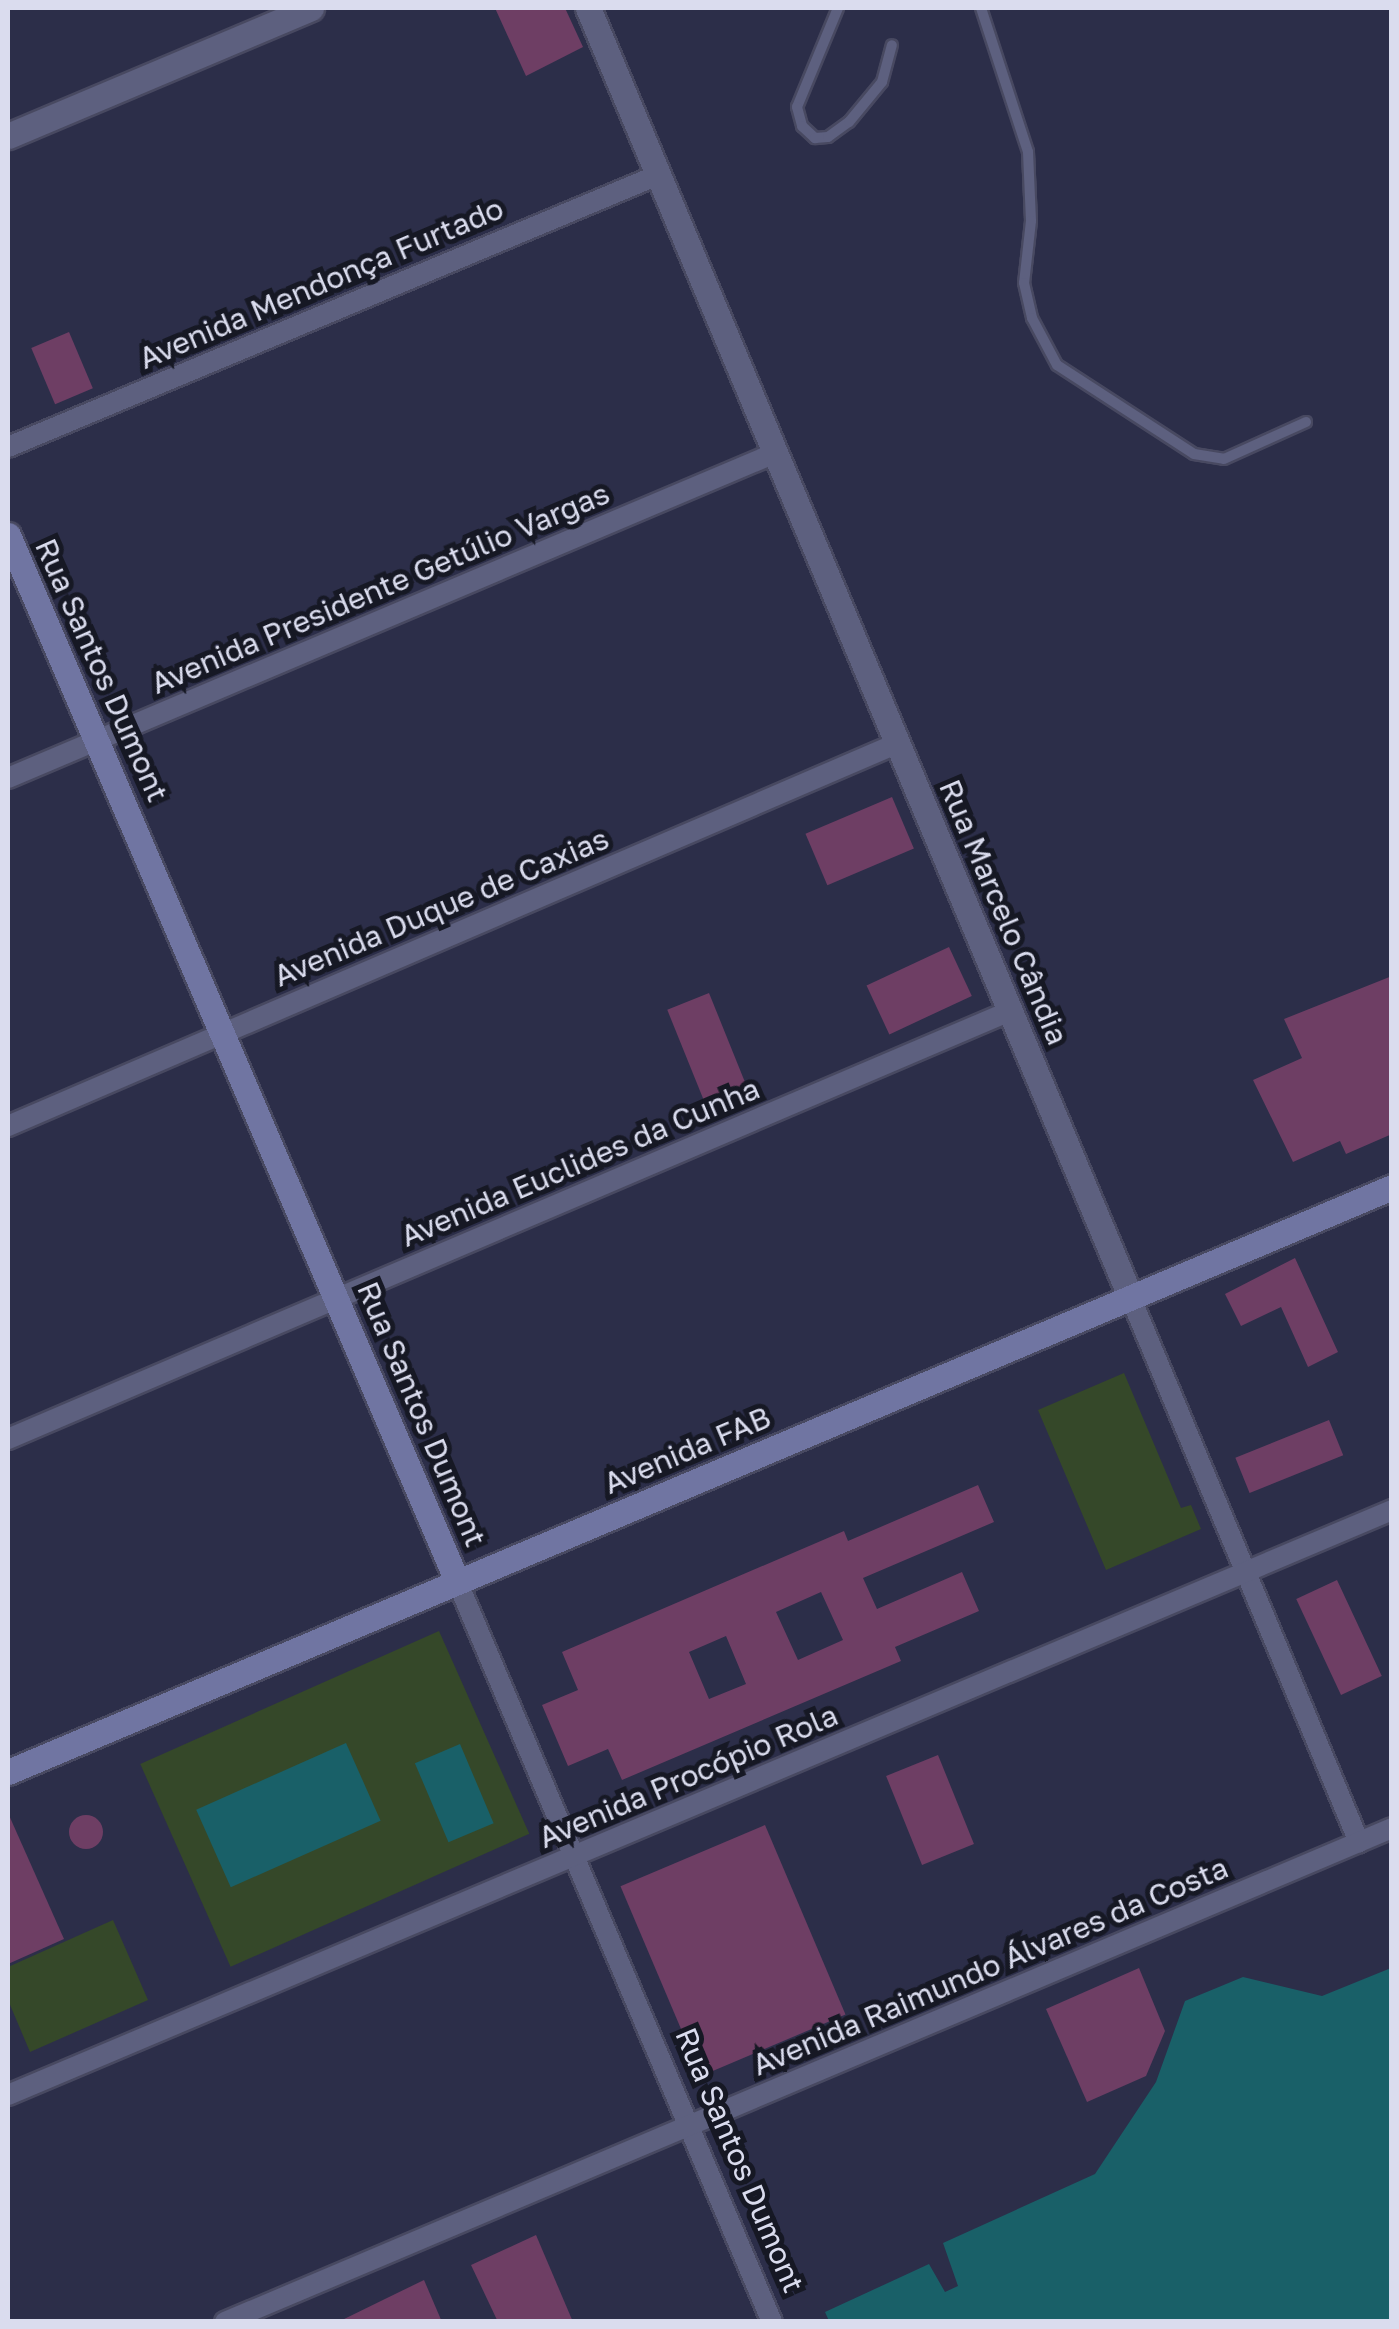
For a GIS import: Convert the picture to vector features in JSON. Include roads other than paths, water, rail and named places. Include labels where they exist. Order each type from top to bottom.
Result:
[{"type":"main road","name":"Rua Santos Dumont","points":[[8,534],[457,1580]]},
{"type":"main road","name":"Avenida FAB","points":[[8,1772],[457,1580],[1132,1301],[1392,1187]]},
{"type":"street","points":[[8,136],[311,8]]},
{"type":"street","name":"Rua Marcelo Cândia","points":[[588,8],[1359,1842]]},
{"type":"street","name":"Avenida Mendonça Furtado","points":[[8,447],[658,175]]},
{"type":"street","name":"Avenida Presidente Getúlio Vargas","points":[[8,778],[776,453]]},
{"type":"street","name":"Avenida Duque de Caxias","points":[[8,1126],[898,743]]},
{"type":"street","name":"Avenida Euclides da Cunha","points":[[8,1439],[1010,1010]]},
{"type":"street","name":"Avenida Procópio Rola","points":[[8,2095],[1392,1510]]},
{"type":"street","name":"Rua Santos Dumont","points":[[457,1580],[772,2322]]},
{"type":"street","name":"Avenida Raimundo Álvares da Costa","points":[[225,2322],[1392,1828]]},
{"type":"lane","points":[[838,8],[797,108],[802,126],[815,138],[849,122],[882,82],[892,45]]},
{"type":"lane","points":[[981,8],[1028,152],[1031,221],[1024,283],[1032,318],[1057,365],[1194,454],[1224,460],[1306,422]]}]
